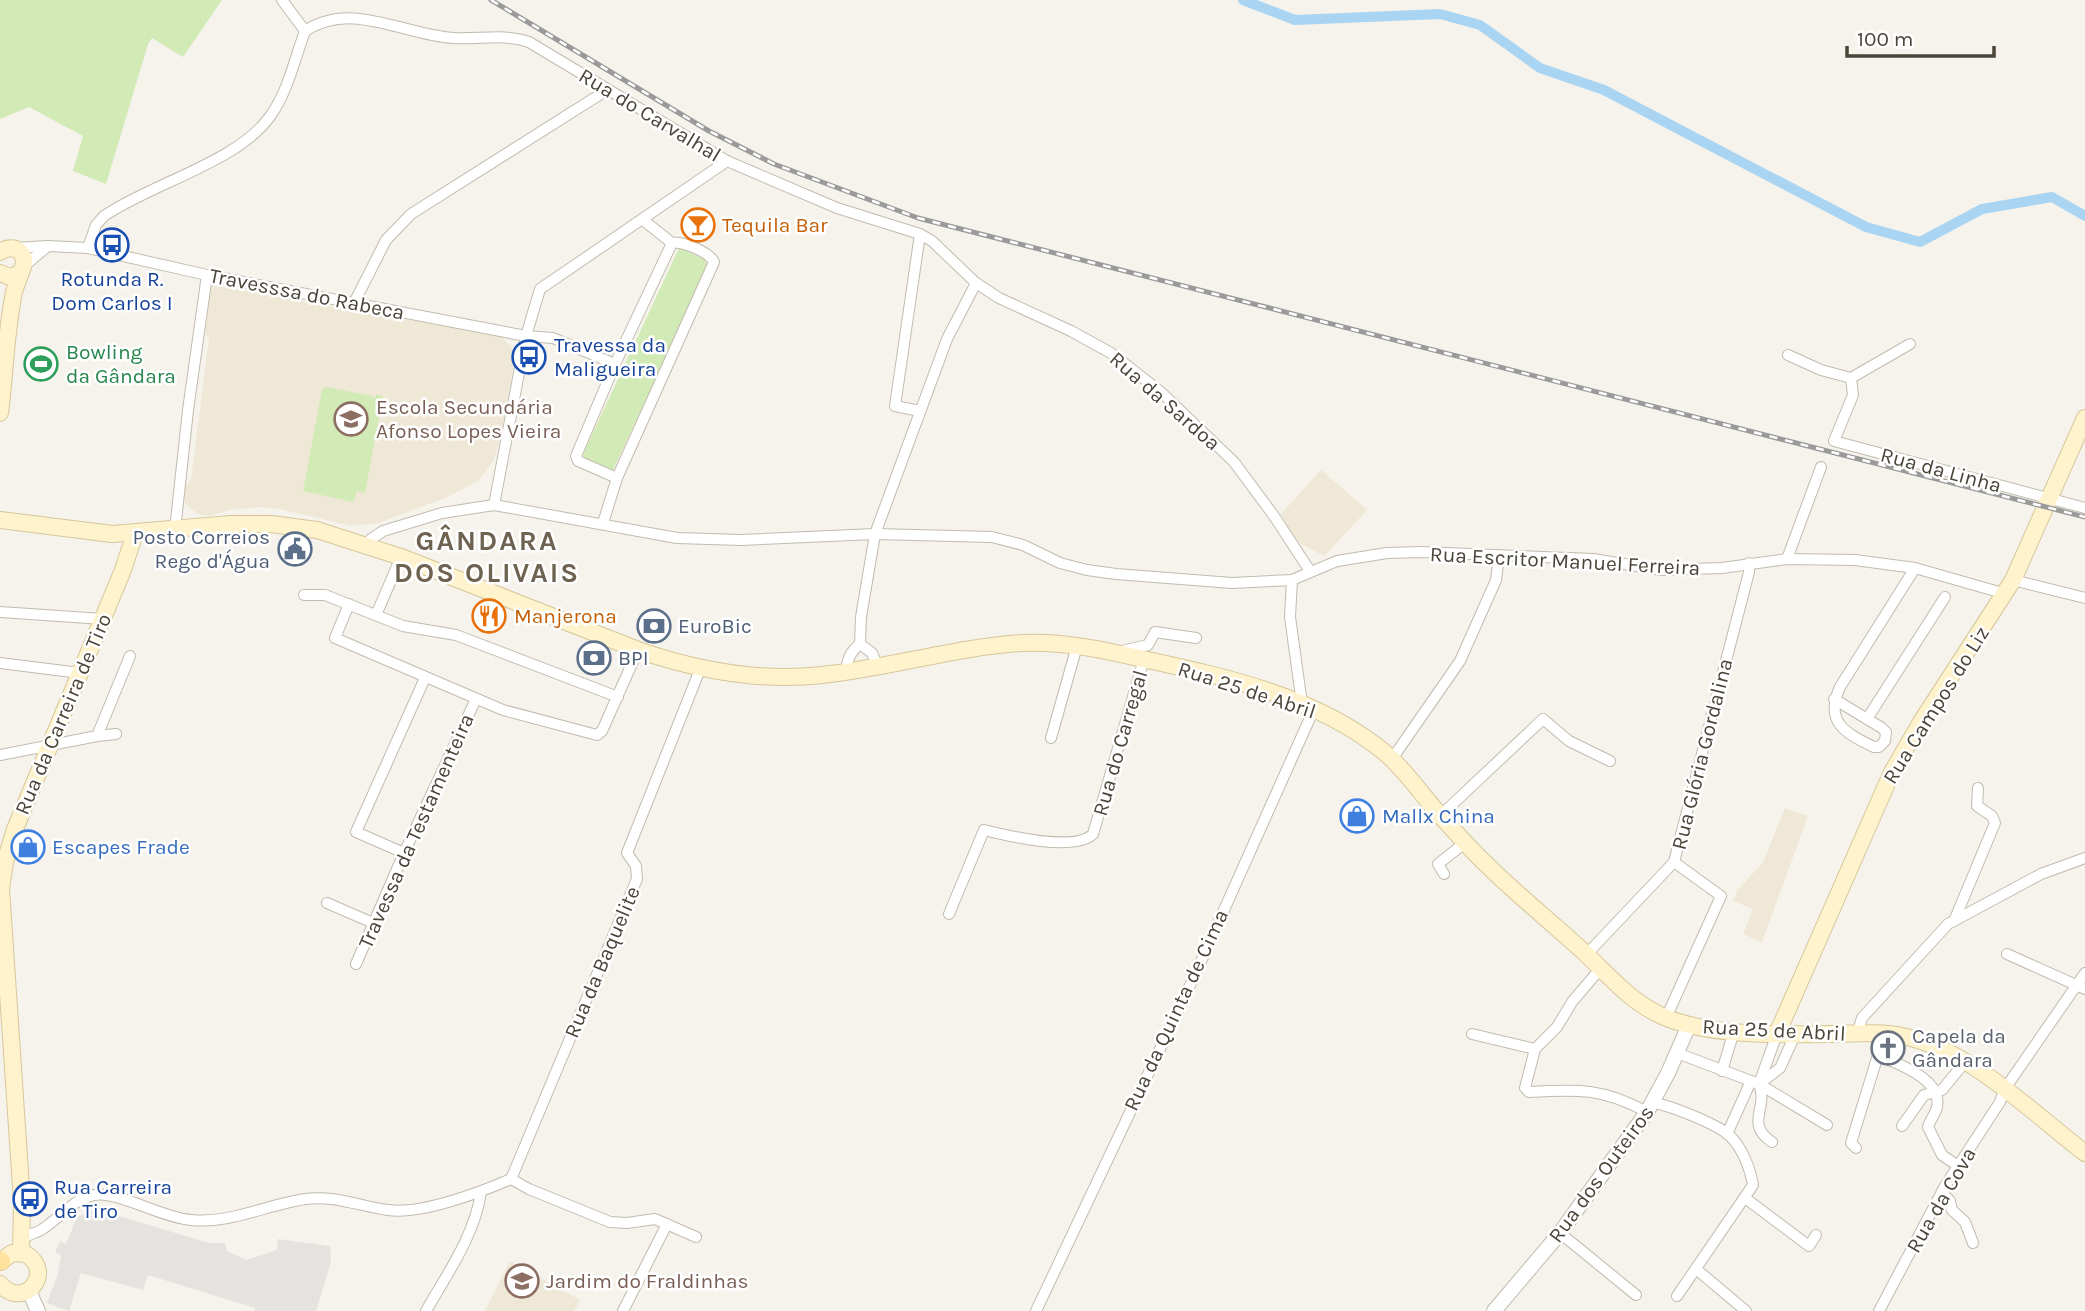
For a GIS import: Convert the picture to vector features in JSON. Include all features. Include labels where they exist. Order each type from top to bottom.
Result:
[{"type":"main road","points":[[0,413],[13,294],[12,273],[23,256],[6,247]]},
{"type":"main road","name":"Rua Campos do Liz","points":[[1777,1034],[1897,762],[2009,587],[2085,418]]},
{"type":"main road","name":"Rua 25 de Abril","points":[[0,520],[74,530],[135,533],[200,525],[271,524],[317,530],[401,557],[638,650],[738,674],[792,677],[847,672],[1022,643],[1077,646],[1209,674],[1308,706],[1369,740],[1392,759],[1440,816],[1517,896],[1638,1003],[1666,1018],[1689,1026],[1795,1035],[1879,1033],[1906,1036],[1965,1062],[2085,1153]]},
{"type":"main road","name":"Rua da Carreira de Tiro","points":[[22,1245],[22,1202],[13,1070],[3,1015],[6,980],[1,889],[3,872],[15,828],[123,570],[135,533]]},
{"type":"main road","points":[[0,1261],[22,1245],[38,1269],[37,1282],[29,1291],[20,1294],[2,1291]]},
{"type":"street","points":[[88,247],[96,225],[115,209],[229,152],[256,134],[279,102],[305,31],[282,0]]},
{"type":"street","name":"Rua do Carvalhal","points":[[305,31],[322,21],[356,16],[453,38],[515,37],[528,42],[727,161],[837,208],[920,234],[976,283]]},
{"type":"street","points":[[354,303],[386,240],[411,214],[607,90]]},
{"type":"street","points":[[494,505],[526,337],[540,289],[727,161]]},
{"type":"street","points":[[603,523],[617,478],[714,262],[711,256],[680,243],[673,243],[643,220]]},
{"type":"street","points":[[920,234],[895,406],[920,411]]},
{"type":"street","points":[[617,478],[576,459],[615,364],[673,243]]},
{"type":"street","points":[[12,273],[48,246]]},
{"type":"street","name":"Travesssa do Rabeca","points":[[6,247],[88,247],[207,275],[526,337],[553,338],[615,364]]},
{"type":"street","points":[[175,530],[207,275]]},
{"type":"street","points":[[847,672],[849,657],[860,644],[861,617],[874,534],[947,339],[976,283]]},
{"type":"street","name":"Rua da Sardoa","points":[[976,283],[999,298],[1087,339],[1134,369],[1153,385],[1234,462],[1310,571]]},
{"type":"street","points":[[1788,355],[1821,370],[1851,378],[1910,344]]},
{"type":"street","name":"Rua da Linha","points":[[1851,378],[1853,395],[1834,441],[2085,508]]},
{"type":"street","points":[[1787,559],[1821,467]]},
{"type":"street","points":[[368,545],[371,539],[383,531],[442,513],[494,505],[690,538],[741,540],[874,534],[992,537],[1023,545],[1060,563],[1116,574],[1232,583],[1292,580],[1290,617],[1308,706]]},
{"type":"street","name":"Rua Escritor Manuel Ferreira","points":[[1292,580],[1337,561],[1387,553],[1593,559],[1661,570],[1722,568],[1787,559],[1855,560],[2085,598]]},
{"type":"street","points":[[1392,759],[1460,661],[1496,580],[1499,556]]},
{"type":"street","points":[[376,615],[401,557]]},
{"type":"street","name":"Rua Glória Gordalina","points":[[1586,955],[1674,862],[1749,572],[1749,563]]},
{"type":"street","points":[[1834,699],[1886,732],[1885,741],[1879,747],[1870,745],[1840,726],[1835,717],[1834,699],[1915,568]]},
{"type":"street","points":[[304,595],[325,595],[414,629],[456,635],[618,697]]},
{"type":"street","points":[[1867,719],[1945,597]]},
{"type":"street","points":[[349,604],[335,638],[503,710],[597,735],[602,731],[638,650]]},
{"type":"street","points":[[0,612],[103,619]]},
{"type":"street","points":[[1123,655],[1126,650],[1148,645],[1155,632],[1196,638]]},
{"type":"street","points":[[860,644],[872,653],[878,667]]},
{"type":"street","points":[[1051,738],[1077,646]]},
{"type":"street","points":[[97,736],[130,656]]},
{"type":"street","name":"Rua do Carregal","points":[[949,914],[979,829],[1018,838],[1078,842],[1093,834],[1144,659]]},
{"type":"street","points":[[0,663],[80,673]]},
{"type":"street","name":"Rua da Baquelite","points":[[511,1179],[637,879],[636,866],[627,853],[701,667]]},
{"type":"street","points":[[404,853],[356,832],[425,678]]},
{"type":"street","name":"Travessa da Testamenteira","points":[[356,964],[476,699]]},
{"type":"street","name":"Rua da Quinta de Cima","points":[[1036,1311],[1194,977],[1308,706]]},
{"type":"street","points":[[1440,816],[1543,719],[1569,741],[1610,761]]},
{"type":"street","points":[[0,755],[116,734]]},
{"type":"street","points":[[1954,920],[1995,823],[1992,816],[1977,806],[1978,788]]},
{"type":"street","points":[[1444,874],[1438,864],[1466,842]]},
{"type":"street","points":[[1857,1034],[1862,1018],[1948,924],[2041,874],[2085,858]]},
{"type":"street","points":[[1666,1018],[1721,896],[1674,862]]},
{"type":"street","points":[[327,903],[373,923]]},
{"type":"street","points":[[2007,954],[2081,987]]},
{"type":"street","points":[[1600,969],[1572,1002],[1557,1027],[1535,1049],[1525,1088],[1529,1092],[1600,1092],[1650,1107],[1666,1105],[1727,1134],[1751,1170],[1753,1185],[1677,1297]]},
{"type":"street","name":"Rua da Cova","points":[[1879,1311],[1942,1192],[2000,1102],[2004,1090],[2081,987],[2085,973]]},
{"type":"street","name":"Rua dos Outeiros","points":[[1494,1311],[1560,1233],[1650,1107],[1689,1026]]},
{"type":"street","points":[[1722,1071],[1734,1031]]},
{"type":"street","points":[[1856,1148],[1852,1143],[1878,1055],[1879,1033]]},
{"type":"street","points":[[1472,1034],[1535,1049]]},
{"type":"street","points":[[1727,1134],[1777,1034]]},
{"type":"street","points":[[1755,1082],[1780,1068],[1795,1035]]},
{"type":"street","points":[[1677,1053],[1755,1082],[1827,1125]]},
{"type":"street","points":[[1878,1055],[1926,1080],[1934,1092],[1938,1106],[1928,1127],[1942,1156],[1958,1166]]},
{"type":"street","points":[[1902,1126],[1924,1095],[1942,1090],[1965,1062]]},
{"type":"street","points":[[1755,1082],[1762,1091],[1757,1126],[1760,1134],[1772,1142]]},
{"type":"street","points":[[22,1245],[85,1198],[102,1194],[172,1218],[208,1221],[304,1199],[330,1197],[400,1211],[452,1201],[511,1179],[610,1222],[627,1223],[655,1219],[696,1237]]},
{"type":"street","points":[[426,1311],[468,1235],[480,1206],[481,1192]]},
{"type":"street","points":[[1942,1192],[1947,1196],[1952,1210],[1965,1222],[1973,1243]]},
{"type":"street","points":[[1745,1198],[1809,1246],[1816,1235]]},
{"type":"street","points":[[623,1311],[667,1224]]},
{"type":"street","points":[[1560,1233],[1636,1296]]},
{"type":"street","points":[[1696,1269],[1746,1311]]},
{"type":"street","points":[[29,1291],[38,1311]]},
{"type":"shaded area","name":"Escola Secundária Afonso Lopes Vieira","points":[[211,285],[500,336],[516,352],[501,435],[493,462],[479,480],[448,497],[378,523],[351,526],[280,509],[258,507],[230,510],[210,516],[197,514],[185,503],[184,497],[185,485],[191,480],[209,338],[205,334]]},
{"type":"shaded area","points":[[1321,470],[1367,510],[1324,556],[1301,544],[1281,514]]},
{"type":"shaded area","points":[[1785,808],[1808,816],[1762,942],[1743,934],[1753,909],[1733,901],[1737,891],[1763,862]]},
{"type":"shaded area","points":[[93,1210],[209,1243],[225,1243],[227,1251],[246,1260],[277,1250],[278,1239],[330,1246],[331,1262],[316,1311],[255,1311],[255,1308],[148,1275],[143,1290],[81,1273],[69,1311],[47,1303],[58,1274],[61,1255],[55,1252],[60,1241],[66,1244],[77,1217]]},
{"type":"shaded area","name":"Jardim do Fraldinhas","points":[[510,1261],[580,1300],[574,1311],[485,1311]]},
{"type":"green space","points":[[0,0],[222,0],[183,57],[152,38],[148,44],[106,184],[73,171],[83,136],[29,107],[0,119]]},
{"type":"green space","points":[[679,248],[704,259],[708,267],[612,472],[585,460],[583,454]]},
{"type":"green space","points":[[326,387],[372,396],[375,399],[376,394],[383,396],[365,493],[357,491],[353,502],[303,491],[322,390]]},
{"type":"waterway","points":[[1243,0],[1295,20],[1440,14],[1480,25],[1540,68],[1604,90],[1866,227],[1920,242],[1982,209],[2052,197],[2085,216]]},
{"type":"railway","points":[[491,0],[709,131],[774,164],[918,218],[2085,517]]},
{"type":"place","name":"Tequila Bar","points":[[698,225]]},
{"type":"place","name":"Rotunda R. Dom Carlos I","points":[[112,245]]},
{"type":"place","name":"Travessa da Maligueira","points":[[529,357]]},
{"type":"place","name":"Bowling da Gândara","points":[[41,364]]},
{"type":"place","name":"Escola Secundária Afonso Lopes Vieira","points":[[351,419]]},
{"type":"place","name":"Posto Correios Rego d'Água","points":[[295,549]]},
{"type":"place","name":"Manjerona","points":[[489,616]]},
{"type":"place","name":"EuroBic","points":[[654,626]]},
{"type":"place","name":"BPI","points":[[594,658]]},
{"type":"place","name":"Mallx China","points":[[1357,816]]},
{"type":"place","name":"Escapes Frade","points":[[28,847]]},
{"type":"place","name":"Capela da Gândara","points":[[1888,1048]]},
{"type":"place","name":"Rua Carreira de Tiro","points":[[30,1199]]},
{"type":"place","name":"Jardim do Fraldinhas","points":[[522,1281]]},
{"type":"district","name":"GÂNDARA DOS OLIVAIS","points":[[487,556]]}]
